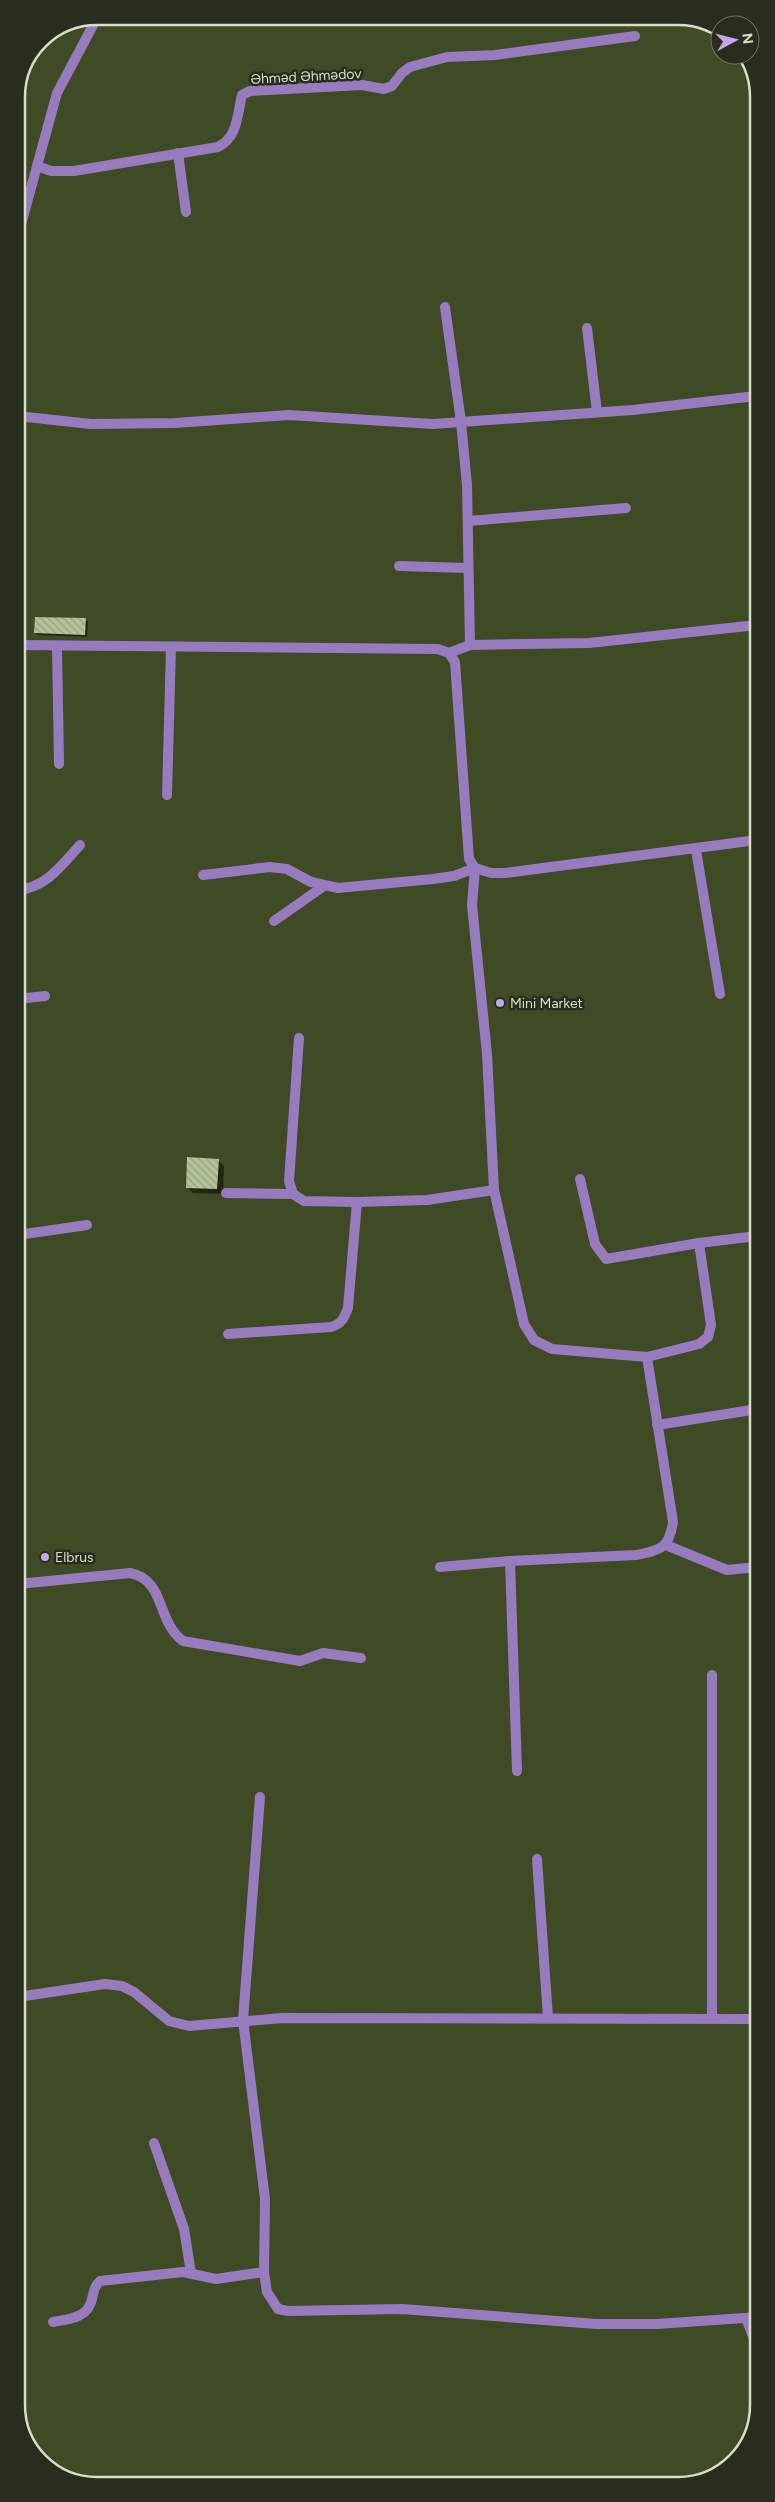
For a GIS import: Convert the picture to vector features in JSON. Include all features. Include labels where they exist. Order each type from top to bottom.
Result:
[{"type":"street","points":[[25,210],[57,93],[93,25]]},
{"type":"street","name":"Əhməd Əhmədov","points":[[37,166],[51,171],[74,171],[218,147],[227,143],[233,136],[242,95],[250,91],[362,85],[384,89],[392,86],[402,73],[410,67],[447,57],[495,55],[635,36]]},
{"type":"street","points":[[178,153],[186,212]]},
{"type":"street","points":[[445,306],[461,422],[469,521],[470,645]]},
{"type":"street","points":[[587,328],[597,412]]},
{"type":"street","points":[[25,417],[91,424],[174,423],[289,415],[409,423],[461,422],[699,404],[750,397]]},
{"type":"street","points":[[469,521],[626,508]]},
{"type":"street","points":[[399,566],[468,568]]},
{"type":"street","points":[[449,653],[470,645],[589,643],[750,627]]},
{"type":"street","points":[[25,645],[438,648],[449,653],[455,662],[469,859],[475,868],[482,872],[506,872],[696,850],[750,841]]},
{"type":"street","points":[[57,646],[59,764]]},
{"type":"street","points":[[167,794],[171,647]]},
{"type":"street","points":[[25,889],[43,883],[80,845]]},
{"type":"street","points":[[696,850],[720,994]]},
{"type":"street","points":[[203,875],[270,867],[287,869],[311,882],[338,888],[454,876],[475,868]]},
{"type":"street","points":[[475,868],[472,905],[487,1054],[494,1190],[524,1324],[534,1340],[552,1349],[647,1357],[699,1344],[708,1337],[711,1325],[699,1243]]},
{"type":"street","points":[[274,921],[324,886]]},
{"type":"street","points":[[25,998],[45,996]]},
{"type":"street","points":[[293,1194],[289,1181],[299,1038]]},
{"type":"street","points":[[580,1179],[595,1244],[606,1260],[699,1243],[750,1237]]},
{"type":"street","points":[[226,1193],[293,1194],[304,1201],[357,1202],[427,1200],[494,1190]]},
{"type":"street","points":[[228,1334],[339,1325],[344,1319],[348,1308],[357,1202]]},
{"type":"street","points":[[25,1234],[87,1225]]},
{"type":"street","points":[[440,1567],[510,1560],[636,1555],[655,1551],[666,1545],[671,1536],[673,1522],[647,1357]]},
{"type":"street","points":[[658,1425],[750,1410]]},
{"type":"street","points":[[666,1545],[727,1570],[750,1568]]},
{"type":"street","points":[[510,1560],[517,1771]]},
{"type":"street","points":[[25,1583],[130,1573],[142,1575],[150,1581],[173,1633],[183,1641],[300,1660],[322,1653],[361,1658]]},
{"type":"street","points":[[712,1675],[712,2018]]},
{"type":"street","points":[[260,1797],[243,2020],[265,2198],[264,2272],[267,2292],[272,2303],[278,2309],[288,2311],[402,2309],[596,2324],[657,2324],[750,2318]]},
{"type":"street","points":[[537,1859],[548,2018]]},
{"type":"street","points":[[25,1996],[105,1984],[122,1986],[134,1992],[175,2024],[189,2026],[282,2018],[750,2019]]},
{"type":"street","points":[[154,2143],[184,2229],[191,2273]]},
{"type":"street","points":[[53,2322],[84,2314],[90,2308],[94,2288],[100,2281],[191,2273],[201,2278],[216,2279],[264,2272]]},
{"type":"street","points":[[746,2318],[750,2328]]},
{"type":"building","points":[[35,617],[86,618],[85,635],[34,633]]},
{"type":"building","points":[[187,1157],[219,1159],[217,1189],[186,1188]]},
{"type":"place","name":"Mini Market","points":[[500,1003]]},
{"type":"place","name":"Elbrus","points":[[45,1557]]}]
